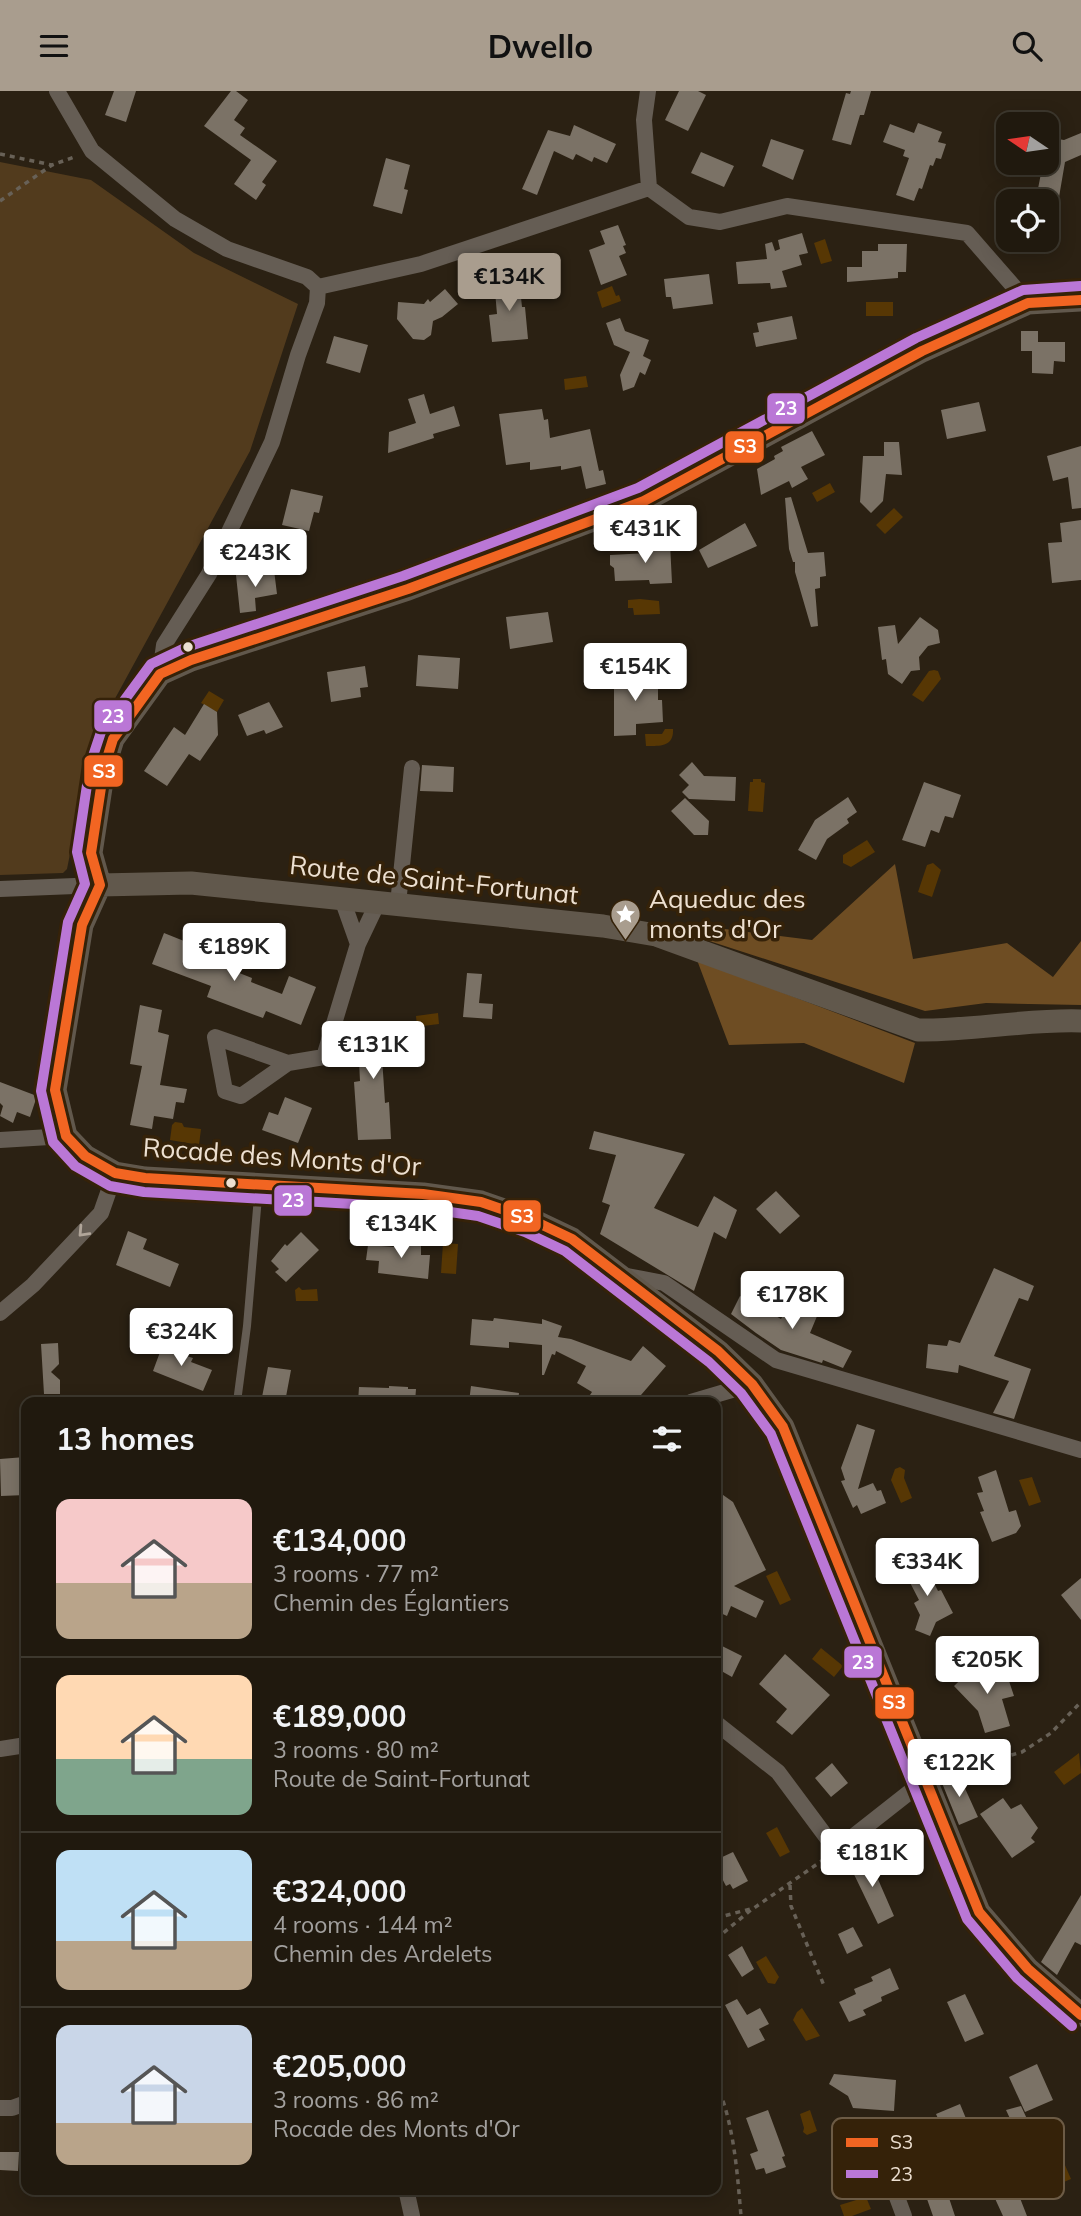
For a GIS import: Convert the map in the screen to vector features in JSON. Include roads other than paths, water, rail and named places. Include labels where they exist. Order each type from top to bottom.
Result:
[{"type":"street","points":[[57,91],[92,151],[175,219],[227,250],[307,277],[318,287]]},
{"type":"street","points":[[648,91],[644,120],[649,188],[689,217],[720,222],[787,205],[967,233],[1028,303]]},
{"type":"street","points":[[318,287],[421,264],[649,188]]},
{"type":"street","points":[[0,1140],[66,1136],[55,1090],[82,925],[100,885],[91,853],[104,768],[113,739],[160,674],[164,645],[209,574],[272,442],[317,303],[318,287]]},
{"type":"street","points":[[160,674],[191,660],[408,589],[645,501],[922,351],[1028,303],[1081,300]]},
{"type":"street","points":[[288,1063],[215,1037],[225,1091],[241,1096],[288,1063],[324,1057],[358,944],[388,903],[412,768]]},
{"type":"street","name":"Route de Saint-Fortunat","points":[[100,885],[191,883],[603,926],[656,935],[918,1030],[956,1031],[1045,1020],[1081,1020]]},
{"type":"street","points":[[0,889],[100,885]]},
{"type":"street","points":[[342,899],[358,944]]},
{"type":"street","name":"Rocade des Monts d'Or","points":[[66,1136],[85,1156],[115,1173],[145,1178],[423,1194],[481,1202],[530,1219],[572,1239],[718,1350],[752,1384],[783,1427],[979,1912],[1028,1969],[1081,2015]]},
{"type":"street","points":[[0,1314],[33,1285],[101,1213],[115,1173]]},
{"type":"street","points":[[620,1275],[664,1283],[776,1360],[1081,1450]]},
{"type":"street","points":[[708,1397],[752,1384]]},
{"type":"street","points":[[721,1727],[778,1772],[836,1850],[925,1780]]},
{"type":"street","points":[[0,1749],[21,1746]]},
{"type":"street","points":[[0,2108],[21,2105]]},
{"type":"street","points":[[407,2195],[412,2216]]},
{"type":"street","points":[[898,2199],[904,2216]]},
{"type":"lane","points":[[238,1397],[247,1326],[259,1184]]},
{"type":"place","name":"Aqueduc des monts d'Or","points":[[626,941]]}]
